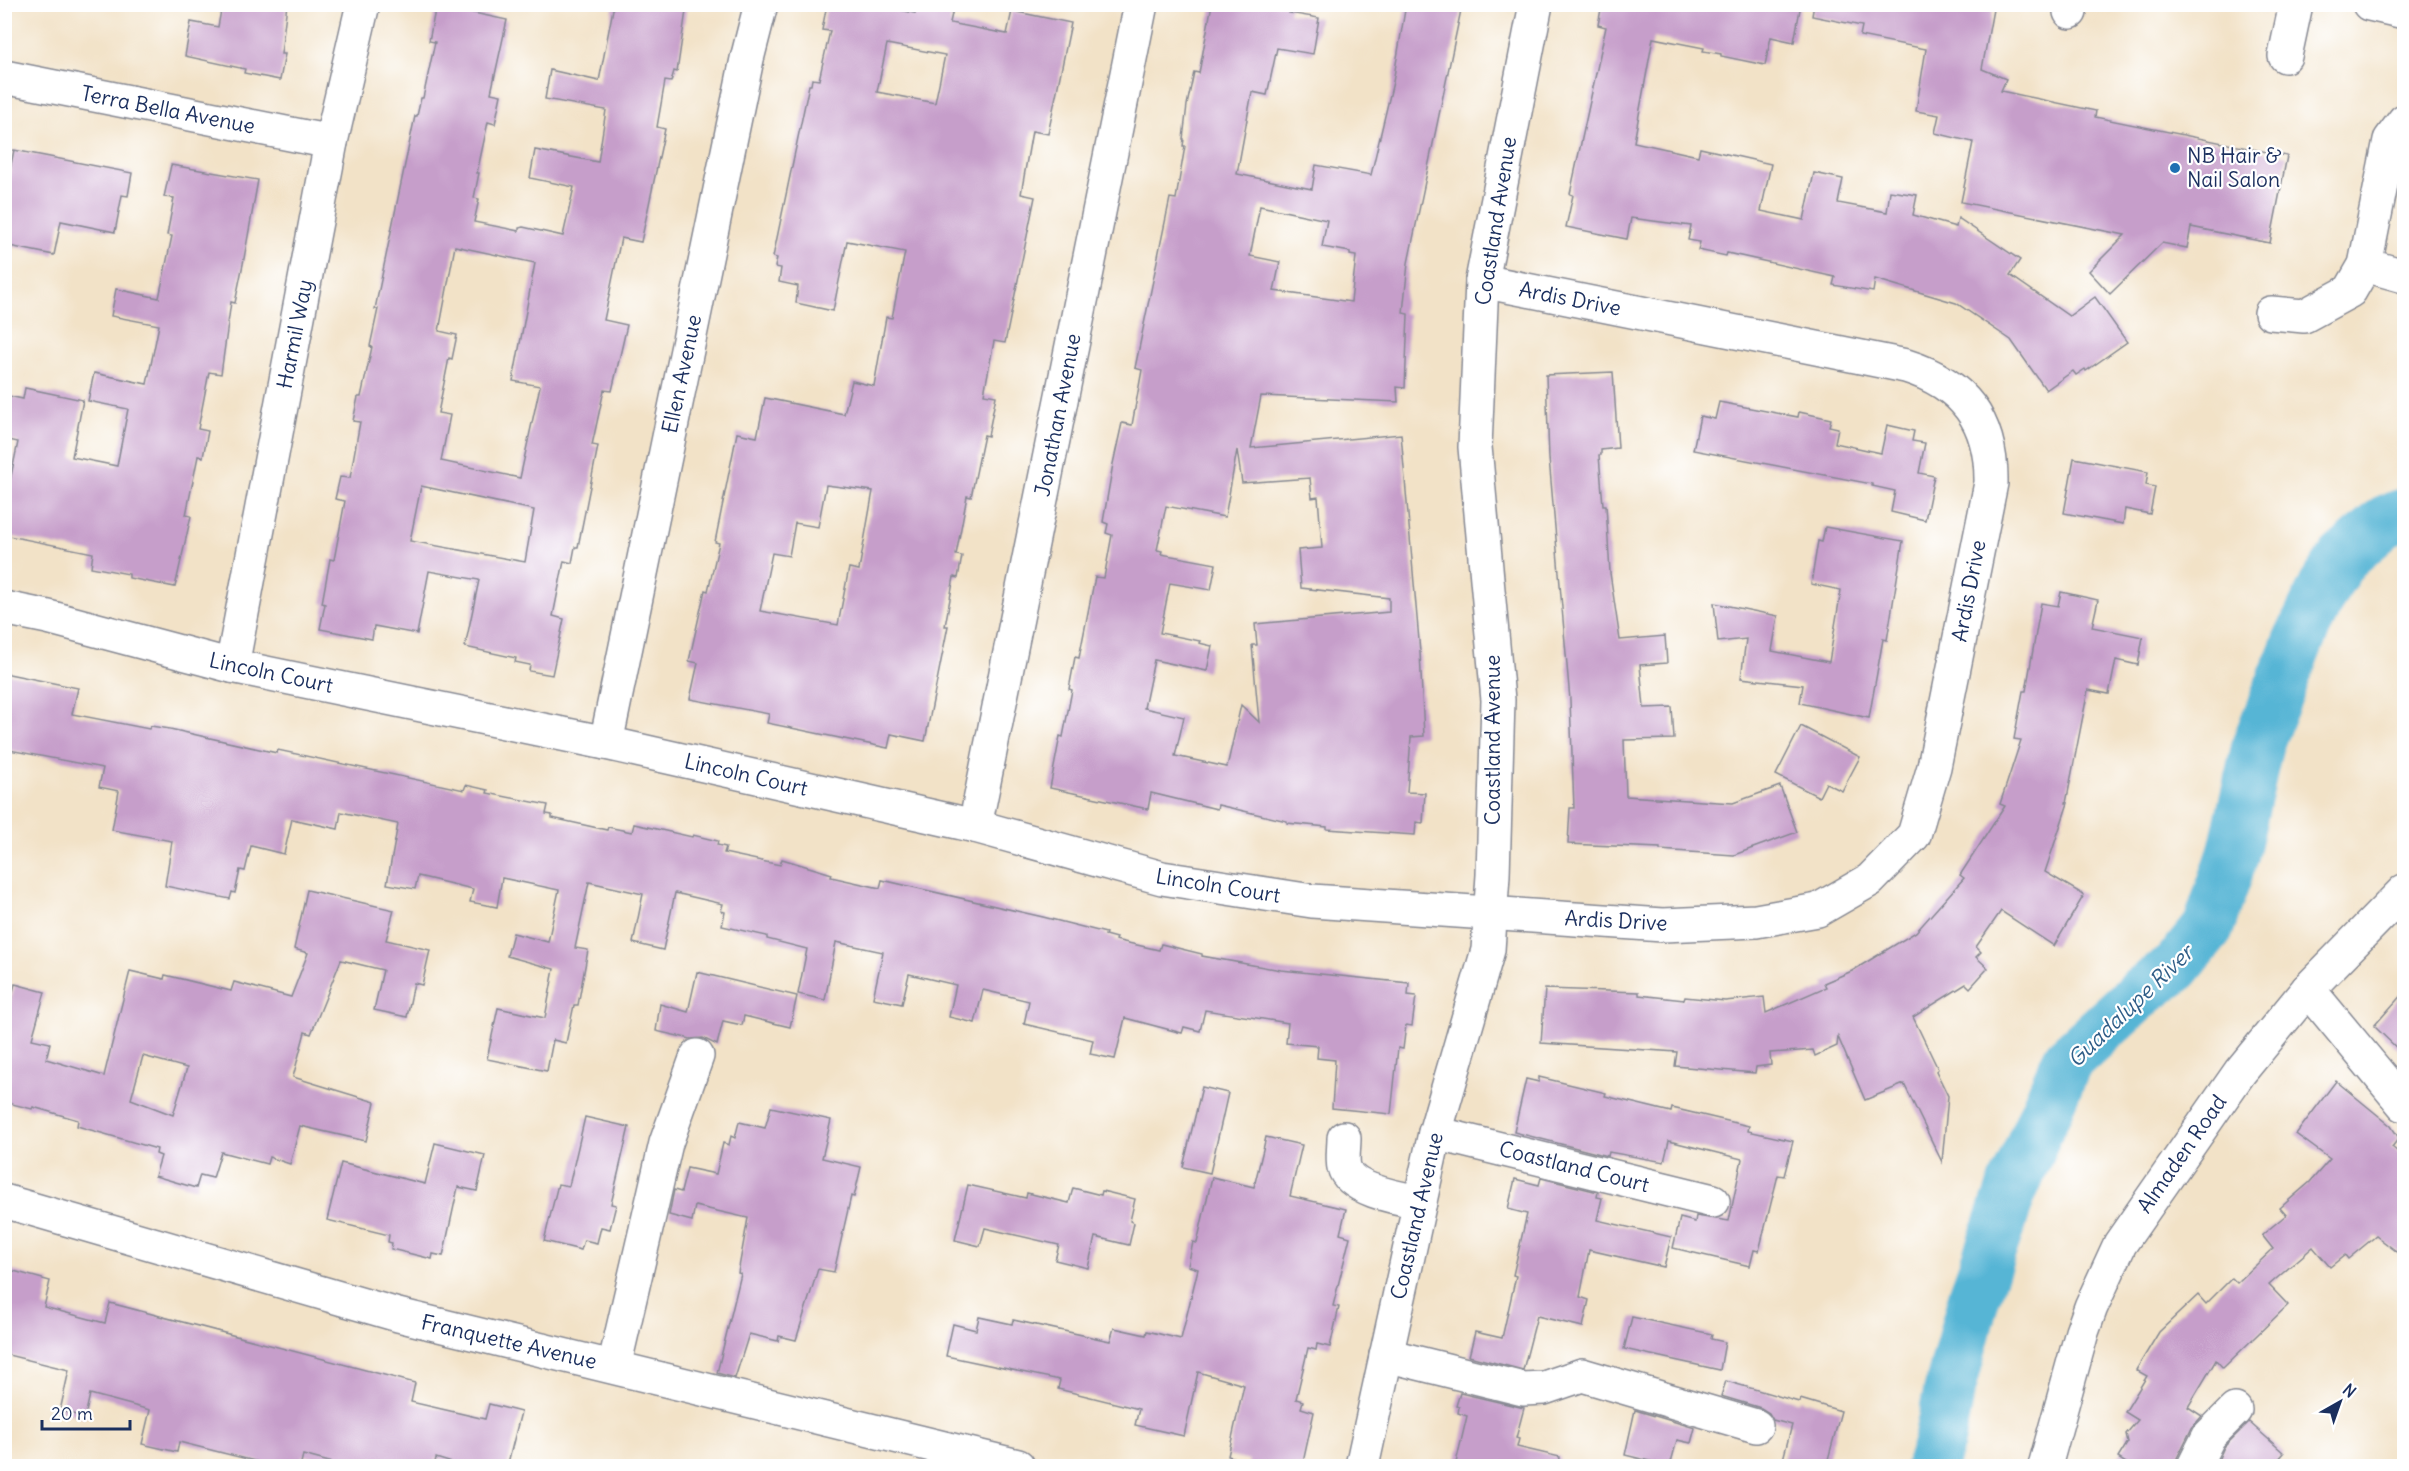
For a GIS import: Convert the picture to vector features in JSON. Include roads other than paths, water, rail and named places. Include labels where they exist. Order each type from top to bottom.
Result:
[{"type":"street","name":"Harmil Way","points":[[232,666],[331,142],[363,4]]},
{"type":"street","name":"Ellen Avenue","points":[[606,743],[747,59],[761,4]]},
{"type":"street","name":"Jonathan Avenue","points":[[975,826],[1141,4]]},
{"type":"street","name":"Coastland Avenue","points":[[1362,1467],[1435,1133],[1488,950],[1498,700],[1475,447],[1482,281],[1536,4]]},
{"type":"street","points":[[2285,56],[2296,4]]},
{"type":"street","points":[[2369,4],[2404,12]]},
{"type":"street","name":"Terra Bella Avenue","points":[[4,77],[331,142]]},
{"type":"street","points":[[2271,313],[2304,316],[2350,291],[2365,264],[2390,140],[2404,121]]},
{"type":"street","points":[[2365,264],[2404,276]]},
{"type":"street","name":"Ardis Drive","points":[[1482,281],[1894,363],[1925,372],[1943,381],[1971,408],[1981,425],[1992,463],[1991,483],[1934,767],[1914,835],[1870,880],[1818,910],[1756,921],[1663,925],[1491,913]]},
{"type":"street","name":"Lincoln Court","points":[[4,608],[48,617],[232,666],[606,743],[975,826],[1162,878],[1312,901],[1491,913]]},
{"type":"street","name":"Almaden Road","points":[[2046,1467],[2082,1332],[2120,1244],[2240,1072],[2308,989],[2404,891]]},
{"type":"street","points":[[2308,989],[2404,1105]]},
{"type":"street","points":[[614,1367],[666,1143],[697,1056]]},
{"type":"street","name":"Coastland Court","points":[[1435,1133],[1713,1200]]},
{"type":"street","points":[[1344,1138],[1344,1168],[1356,1183],[1396,1197],[1419,1202]]},
{"type":"street","name":"Franquette Avenue","points":[[4,1201],[398,1315],[1018,1467]]},
{"type":"street","points":[[1386,1355],[1523,1389],[1544,1388],[1582,1375],[1756,1426]]},
{"type":"street","points":[[2194,1467],[2209,1436],[2235,1410]]},
{"type":"waterway","name":"Guadalupe River","points":[[1931,1466],[1974,1297],[2011,1192],[2067,1061],[2143,991],[2176,967],[2208,928],[2233,855],[2258,743],[2298,642],[2324,587],[2343,558],[2387,520],[2404,514]]},
{"type":"place","name":"NB Hair & Nail Salon","points":[[2175,168]]}]
